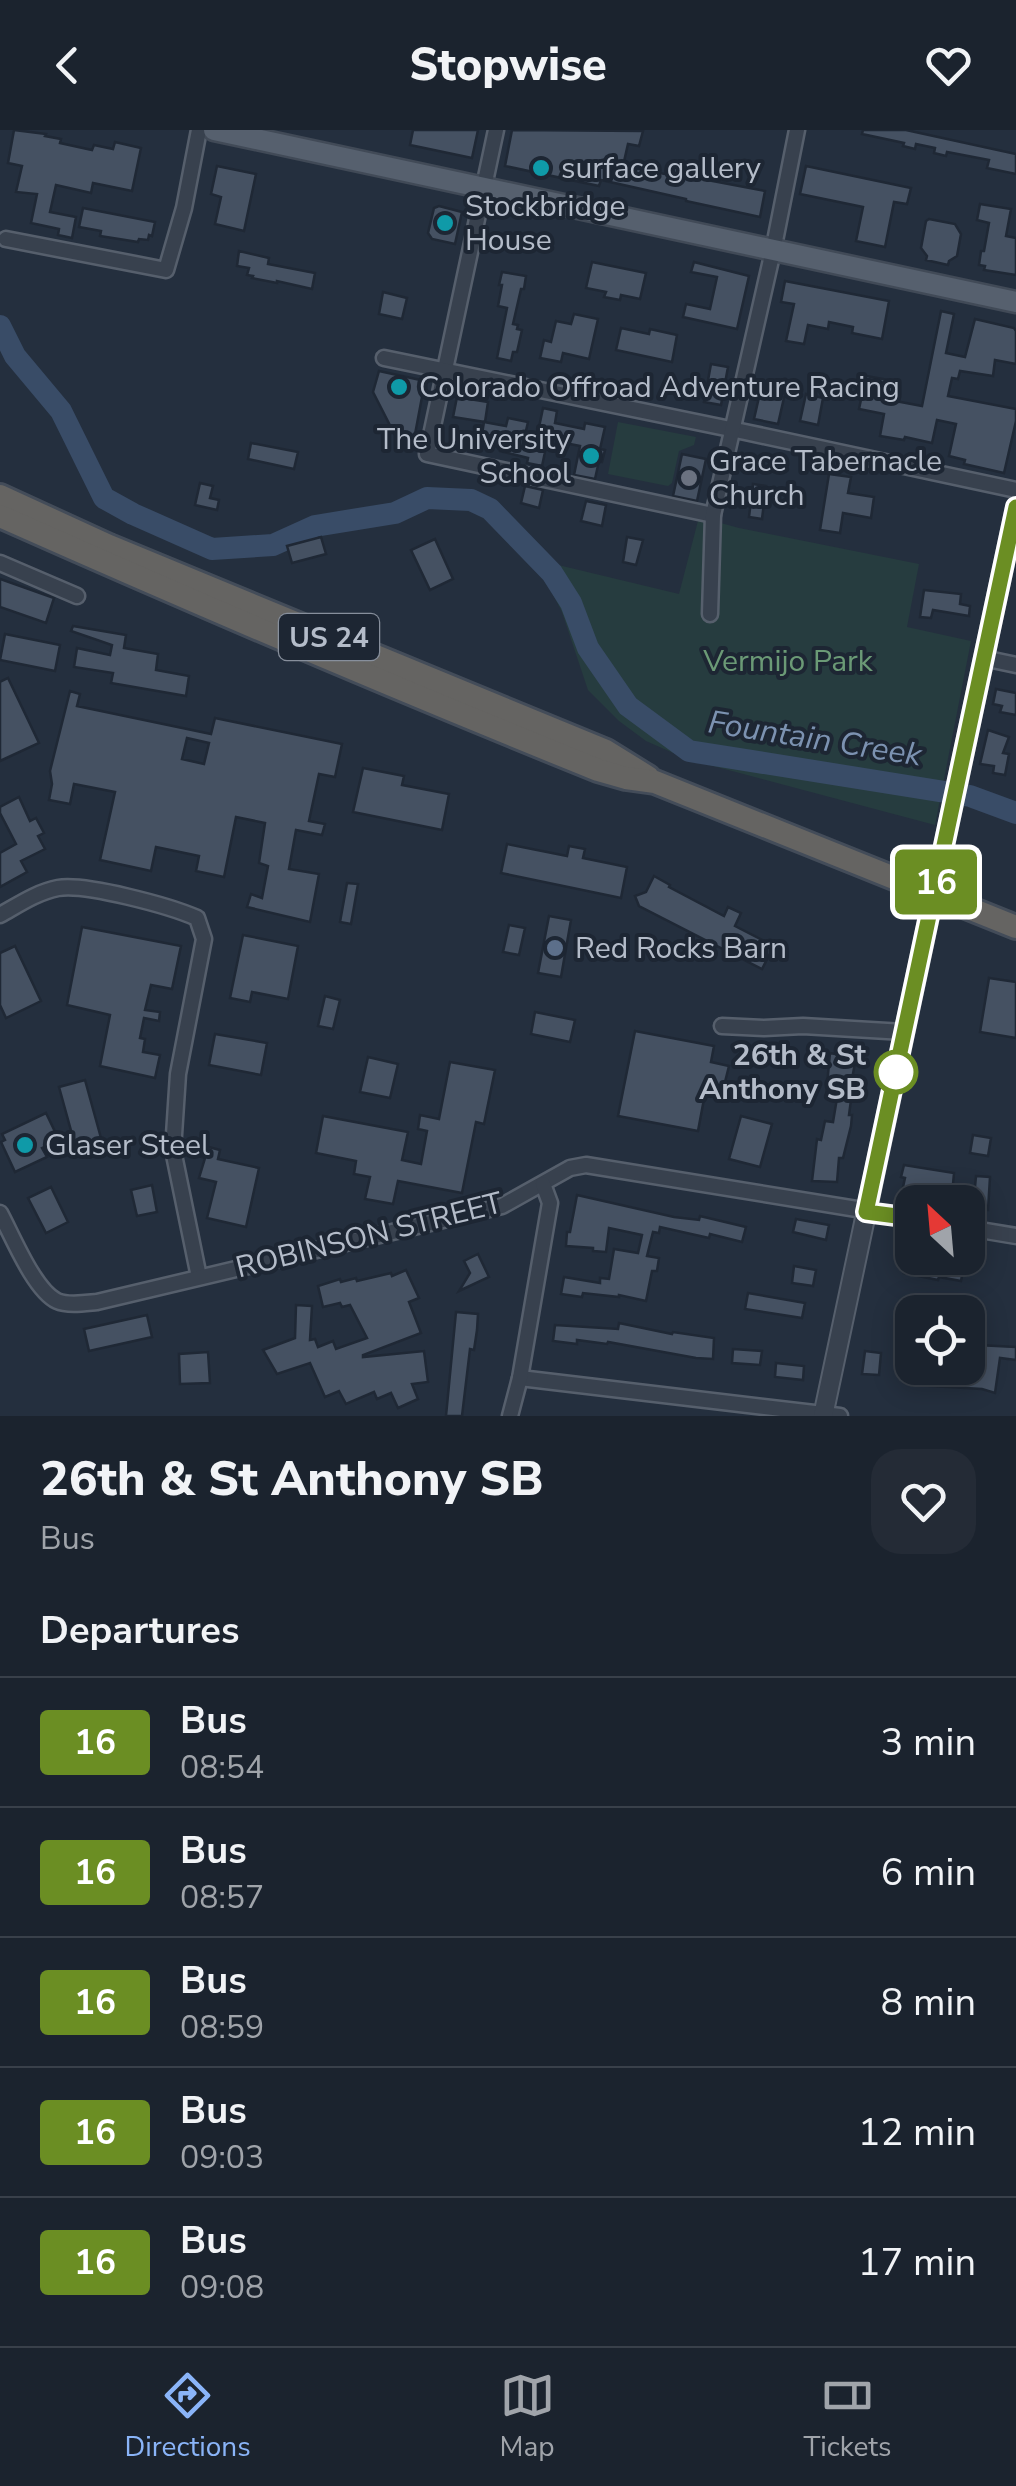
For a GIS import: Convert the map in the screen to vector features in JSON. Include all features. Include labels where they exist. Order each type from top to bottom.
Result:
[{"type":"highway","name":"US 24","points":[[0,496],[109,546],[606,750],[655,782],[1016,927]]},
{"type":"highway","name":"US 24","points":[[0,516],[434,704],[598,770],[655,782]]},
{"type":"main road","points":[[214,130],[1016,302]]},
{"type":"street","points":[[6,238],[166,270],[184,208],[199,130]]},
{"type":"street","points":[[496,130],[428,454],[713,515]]},
{"type":"street","points":[[710,614],[713,515],[797,130]]},
{"type":"street","points":[[384,358],[1016,490]]},
{"type":"street","points":[[520,1378],[829,1415],[866,1212],[1016,507]]},
{"type":"street","points":[[0,563],[76,596]]},
{"type":"street","points":[[983,658],[1016,666]]},
{"type":"street","points":[[0,915],[38,894],[75,887],[173,908],[197,918],[204,939],[178,1074],[173,1150],[199,1277]]},
{"type":"street","points":[[722,1026],[904,1032]]},
{"type":"street","name":"ROBINSON STREET","points":[[0,1213],[30,1272],[57,1302],[98,1302],[502,1206],[570,1168],[586,1165],[895,1216]]},
{"type":"street","points":[[510,1416],[550,1202],[543,1184]]},
{"type":"street","points":[[985,1231],[1016,1236]]},
{"type":"green space","points":[[618,422],[696,437],[694,445],[679,451],[672,483],[668,486],[608,474]]},
{"type":"green space","name":"Vermijo Park","points":[[699,517],[919,564],[907,627],[971,641],[935,825],[687,759],[646,741],[588,690],[562,612],[529,558],[679,594]]},
{"type":"building","points":[[14,130],[46,134],[61,139],[60,143],[92,150],[94,145],[113,149],[115,142],[141,148],[132,191],[93,183],[91,193],[56,185],[50,212],[76,217],[72,238],[58,235],[59,229],[31,223],[37,194],[16,192],[22,166],[8,163]]},
{"type":"building","points":[[413,130],[478,130],[472,158],[410,145]]},
{"type":"building","points":[[512,130],[643,131],[639,146],[628,144],[623,166],[675,176],[673,167],[687,170],[686,176],[765,191],[760,217],[601,180],[599,186],[505,166]]},
{"type":"building","points":[[863,130],[906,130],[1016,154],[1016,174],[987,168],[989,160],[947,152],[946,156],[934,153],[935,148],[916,144],[915,149],[862,134]]},
{"type":"building","points":[[217,166],[256,174],[244,231],[215,224],[221,197],[211,194]]},
{"type":"building","points":[[806,166],[911,188],[907,204],[894,202],[885,247],[856,241],[863,207],[800,194]]},
{"type":"building","points":[[980,204],[1011,209],[1006,236],[1016,238],[1016,275],[984,270],[985,266],[979,265],[989,223],[977,220]]},
{"type":"building","points":[[83,208],[155,222],[152,236],[138,242],[100,236],[101,231],[79,227]]},
{"type":"building","name":"Stockbridge House","points":[[434,208],[462,212],[455,244],[432,239],[428,233]]},
{"type":"building","points":[[929,219],[955,224],[961,234],[957,256],[948,265],[926,260],[921,248]]},
{"type":"building","points":[[239,251],[269,258],[268,264],[315,273],[312,289],[252,278],[247,275],[249,268],[237,266]]},
{"type":"building","points":[[592,262],[646,273],[640,299],[604,297],[606,292],[586,288]]},
{"type":"building","points":[[694,262],[749,276],[737,329],[683,317],[686,304],[710,309],[717,277],[691,272]]},
{"type":"building","points":[[502,272],[526,276],[513,324],[522,330],[511,361],[497,358],[507,308],[498,306]]},
{"type":"building","points":[[785,281],[889,301],[882,339],[852,333],[853,327],[829,322],[828,329],[808,325],[804,344],[786,341],[794,304],[781,302]]},
{"type":"building","points":[[383,292],[407,298],[402,319],[379,314]]},
{"type":"building","points":[[941,311],[954,314],[946,353],[965,357],[975,319],[1016,331],[1016,364],[995,360],[993,376],[960,371],[958,379],[952,378],[948,396],[1016,409],[1004,473],[964,464],[965,460],[949,456],[956,424],[937,420],[932,443],[905,437],[904,440],[880,436],[884,414],[859,409],[866,376],[894,381],[890,400],[922,406]]},
{"type":"building","points":[[574,314],[598,319],[589,359],[563,353],[561,362],[540,358],[544,340],[551,342],[556,321],[571,324]]},
{"type":"building","points":[[621,328],[677,335],[672,362],[616,350]]},
{"type":"building","points":[[711,364],[728,367],[721,405],[704,402]]},
{"type":"building","points":[[379,371],[425,381],[413,445],[398,441],[373,392]]},
{"type":"building","points":[[762,384],[786,389],[778,424],[754,419]]},
{"type":"building","points":[[806,394],[823,398],[818,425],[800,421]]},
{"type":"building","points":[[457,397],[488,402],[485,422],[453,417]]},
{"type":"building","points":[[543,408],[557,411],[555,423],[584,429],[585,423],[605,427],[600,449],[605,450],[595,479],[574,475],[580,446],[565,443],[560,436],[538,432]]},
{"type":"building","points":[[508,418],[528,422],[522,448],[545,452],[542,466],[500,451],[503,438],[482,434],[484,422],[506,426]]},
{"type":"building","points":[[251,443],[298,452],[294,469],[248,459]]},
{"type":"building","name":"Grace Tabernacle Church","points":[[682,454],[706,459],[697,501],[673,496]]},
{"type":"building","points":[[829,474],[851,477],[848,493],[874,497],[871,518],[843,513],[840,533],[820,530]]},
{"type":"building","points":[[200,483],[213,486],[210,498],[219,500],[217,510],[195,505]]},
{"type":"building","points":[[753,484],[766,486],[762,519],[749,517]]},
{"type":"building","points":[[525,486],[543,490],[539,508],[521,503]]},
{"type":"building","points":[[586,501],[606,505],[602,526],[581,521]]},
{"type":"building","points":[[321,537],[326,554],[292,563],[287,546]]},
{"type":"building","points":[[627,537],[643,540],[636,565],[623,562]]},
{"type":"building","points":[[435,539],[453,579],[430,590],[411,550]]},
{"type":"building","points":[[0,579],[54,598],[46,623],[0,607]]},
{"type":"building","points":[[924,590],[961,594],[960,604],[970,606],[969,616],[933,610],[931,618],[920,617]]},
{"type":"building","points":[[73,626],[126,635],[124,648],[158,654],[156,670],[189,676],[186,696],[111,683],[113,673],[74,667],[77,648],[110,655],[112,645],[71,631]]},
{"type":"building","points":[[5,634],[60,645],[55,671],[0,660]]},
{"type":"building","points":[[8,678],[39,743],[0,761],[0,682]]},
{"type":"building","points":[[996,689],[1016,693],[1016,715],[1000,712],[1002,706],[993,704]]},
{"type":"building","points":[[70,691],[80,694],[77,706],[211,734],[215,718],[342,744],[335,777],[319,774],[309,821],[325,824],[322,835],[296,830],[289,869],[319,874],[310,922],[247,907],[251,894],[262,898],[268,866],[259,863],[265,823],[236,817],[224,877],[196,871],[199,856],[156,847],[151,871],[100,860],[115,792],[74,784],[70,804],[49,800],[50,771]],"holes":[[[187,738],[209,743],[204,764],[182,759]]]},
{"type":"building","points":[[988,730],[1009,737],[1003,753],[1009,754],[1005,775],[993,773],[994,766],[980,764]]},
{"type":"building","points":[[363,768],[404,776],[402,785],[449,794],[442,830],[353,812]]},
{"type":"building","points":[[19,797],[30,821],[36,818],[44,833],[38,836],[45,849],[21,861],[27,872],[0,887],[0,853],[16,844],[0,807]]},
{"type":"building","points":[[507,844],[567,856],[569,846],[585,849],[583,858],[627,867],[621,898],[501,873]]},
{"type":"building","points":[[654,876],[724,916],[728,907],[741,913],[735,926],[774,946],[762,969],[639,906],[635,896],[646,892]]},
{"type":"building","points":[[347,883],[358,884],[351,924],[340,922]]},
{"type":"building","points":[[549,916],[571,920],[561,977],[538,973]]},
{"type":"building","points":[[509,925],[525,928],[519,955],[503,952]]},
{"type":"building","points":[[82,927],[181,946],[172,989],[151,985],[145,1010],[160,1012],[159,1021],[144,1018],[140,1038],[145,1039],[143,1052],[160,1055],[155,1078],[100,1066],[110,1015],[67,1005]]},
{"type":"building","points":[[243,935],[298,946],[288,999],[252,992],[250,1002],[230,998]]},
{"type":"building","points":[[15,946],[41,1001],[6,1018],[0,1005],[0,953]]},
{"type":"building","points":[[989,978],[1016,982],[1016,1038],[980,1032]]},
{"type":"building","points":[[325,996],[340,1000],[333,1029],[318,1026]]},
{"type":"building","points":[[535,1012],[575,1020],[570,1042],[531,1034]]},
{"type":"building","points":[[635,1031],[714,1046],[711,1062],[729,1066],[724,1086],[707,1083],[698,1131],[618,1116]]},
{"type":"building","points":[[215,1034],[267,1043],[261,1075],[209,1065]]},
{"type":"building","points":[[830,1053],[856,1058],[851,1084],[851,1126],[843,1158],[839,1158],[837,1182],[812,1181],[817,1139],[821,1140],[825,1121],[833,1122],[837,1098],[826,1096]]},
{"type":"building","points":[[368,1057],[398,1064],[390,1098],[360,1092]]},
{"type":"building","points":[[450,1062],[495,1070],[484,1124],[476,1122],[462,1193],[398,1181],[393,1204],[365,1199],[370,1177],[354,1174],[356,1161],[316,1153],[323,1116],[408,1132],[402,1160],[421,1164],[427,1131],[418,1129],[420,1115],[439,1119]]},
{"type":"building","points":[[85,1080],[101,1138],[75,1145],[59,1087]]},
{"type":"building","name":"Glaser Steel","points":[[46,1113],[59,1140],[42,1148],[47,1157],[15,1172],[1,1142],[5,1140],[2,1134]]},
{"type":"building","points":[[741,1116],[772,1124],[760,1167],[729,1159]]},
{"type":"building","points":[[973,1135],[991,1138],[988,1156],[970,1153]]},
{"type":"building","points":[[201,1145],[220,1150],[218,1159],[259,1168],[246,1227],[207,1218],[216,1182],[199,1178],[205,1158],[198,1156]]},
{"type":"building","points":[[904,1165],[954,1173],[953,1185],[903,1185],[905,1178],[901,1177]]},
{"type":"building","points":[[976,1176],[990,1177],[988,1210],[985,1185],[975,1185]]},
{"type":"building","points":[[152,1185],[157,1212],[137,1216],[131,1190]]},
{"type":"building","points":[[51,1187],[68,1222],[46,1233],[28,1198]]},
{"type":"building","points":[[577,1195],[674,1217],[699,1220],[700,1216],[746,1227],[742,1242],[660,1227],[659,1233],[653,1232],[647,1256],[659,1258],[646,1301],[619,1295],[561,1294],[564,1277],[600,1283],[600,1278],[609,1279],[614,1249],[638,1253],[642,1235],[609,1228],[606,1252],[566,1246]]},
{"type":"building","points":[[796,1219],[829,1225],[826,1240],[793,1232]]},
{"type":"building","points":[[478,1254],[489,1277],[459,1291],[470,1273],[464,1261]]},
{"type":"building","points":[[794,1266],[816,1270],[813,1286],[792,1283]]},
{"type":"building","points":[[406,1270],[419,1298],[409,1302],[421,1333],[363,1357],[424,1351],[428,1382],[412,1384],[418,1399],[398,1408],[391,1393],[377,1399],[374,1392],[346,1404],[339,1391],[325,1397],[310,1363],[277,1374],[263,1350],[295,1338],[296,1305],[312,1306],[310,1340],[315,1339],[318,1347],[333,1341],[336,1349],[367,1338],[350,1305],[323,1307],[318,1286],[340,1279],[357,1281],[391,1273],[392,1276]]},
{"type":"building","points":[[914,1275],[962,1275],[961,1281],[939,1277],[938,1280]]},
{"type":"building","points":[[748,1293],[805,1303],[802,1318],[745,1309]]},
{"type":"building","points":[[456,1312],[478,1314],[477,1330],[474,1350],[470,1349],[462,1416],[446,1416]]},
{"type":"building","points":[[147,1315],[152,1337],[89,1351],[84,1329]]},
{"type":"building","points":[[619,1323],[714,1338],[713,1359],[608,1342],[553,1341],[555,1325],[618,1329]]},
{"type":"building","points":[[985,1345],[1016,1347],[1016,1360],[1000,1358],[995,1393],[916,1385],[985,1385]]},
{"type":"building","points":[[733,1349],[762,1351],[760,1365],[732,1363]]},
{"type":"building","points":[[865,1351],[881,1353],[879,1375],[862,1374]]},
{"type":"building","points":[[208,1352],[210,1383],[180,1384],[179,1354]]},
{"type":"building","points":[[776,1363],[804,1366],[803,1380],[775,1377]]},
{"type":"waterway","name":"Fountain Creek","points":[[0,326],[15,356],[61,411],[104,498],[133,514],[212,549],[273,545],[315,526],[395,513],[427,498],[471,500],[490,509],[552,573],[571,603],[588,648],[628,706],[689,751],[970,796],[1016,813]]},
{"type":"bus line","name":"16","points":[[895,1215],[866,1212],[1016,507]]},
{"type":"place","name":"surface gallery","points":[[541,168]]},
{"type":"place","name":"Stockbridge House","points":[[445,223]]},
{"type":"place","name":"Colorado Offroad Adventure Racing","points":[[399,387]]},
{"type":"place","name":"The University School","points":[[591,456]]},
{"type":"place","name":"Grace Tabernacle Church","points":[[689,478]]},
{"type":"place","name":"Red Rocks Barn","points":[[555,948]]},
{"type":"place","name":"26th & St Anthony SB","points":[[896,1072]]},
{"type":"place","name":"Glaser Steel","points":[[25,1145]]}]
